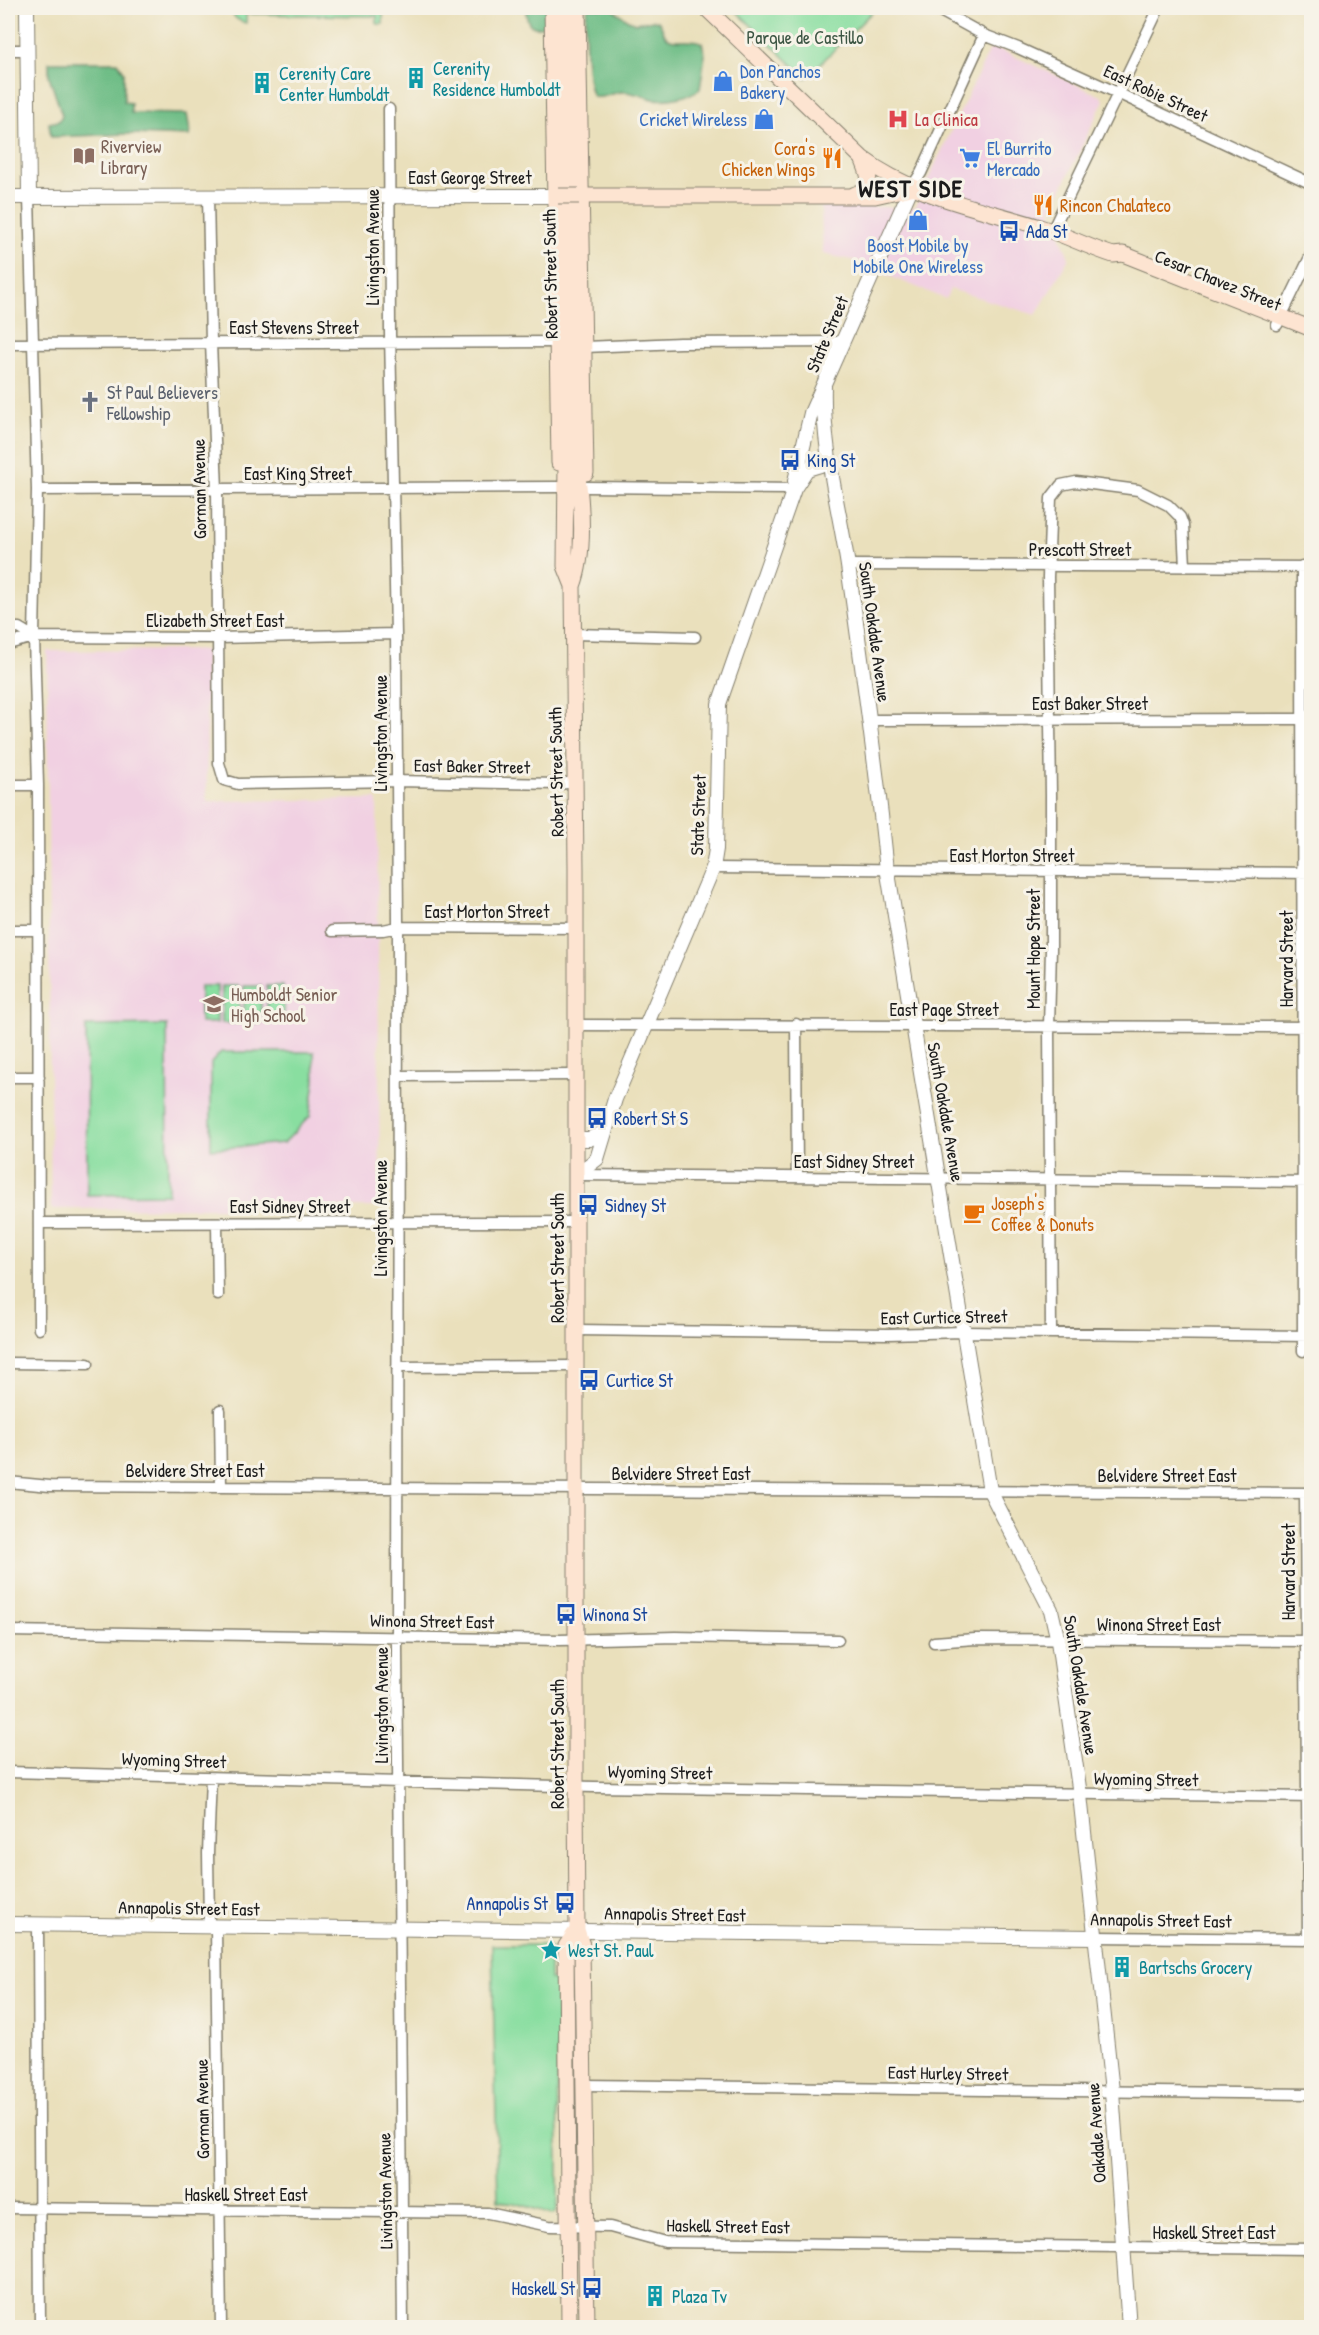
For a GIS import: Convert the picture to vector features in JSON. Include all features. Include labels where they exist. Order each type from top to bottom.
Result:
[{"type":"main road","points":[[552,8],[557,196],[559,487],[561,501],[573,512],[586,487],[578,8]]},
{"type":"main road","name":"Robert Street South","points":[[566,8],[571,432],[577,464],[573,512],[580,563],[573,586],[576,928],[576,1787],[577,1930],[582,1945],[587,2328]]},
{"type":"main road","name":"Cesar Chavez Street","points":[[706,8],[862,158],[887,175],[911,188],[1052,231],[1113,255],[1124,254],[1279,321],[1311,338]]},
{"type":"main road","points":[[853,195],[864,191],[868,185],[869,176],[862,158]]},
{"type":"main road","name":"East George Street","points":[[557,196],[882,195],[911,188]]},
{"type":"main road","name":"Cesar Chavez Street","points":[[1279,321],[1311,329]]},
{"type":"main road","name":"Robert Street South","points":[[569,2328],[566,1946],[577,1930]]},
{"type":"street","points":[[27,8],[32,344],[37,490],[34,636],[38,785],[39,1329]]},
{"type":"street","name":"East Robie Street","points":[[935,8],[984,35],[1118,93],[1311,184]]},
{"type":"street","points":[[1052,231],[1159,8]]},
{"type":"street","points":[[1306,8],[1311,10]]},
{"type":"street","name":"State Street","points":[[576,1175],[597,1159],[615,1099],[713,868],[716,849],[719,704],[794,489],[809,420],[911,188],[921,173],[984,35]]},
{"type":"street","points":[[8,50],[27,50]]},
{"type":"street","name":"Livingston Avenue","points":[[389,110],[388,197],[396,634],[398,927],[397,1636],[403,2328]]},
{"type":"street","name":"East George Street","points":[[8,197],[557,196]]},
{"type":"street","name":"Gorman Avenue","points":[[208,197],[217,489],[219,763],[224,780]]},
{"type":"street","points":[[1279,321],[1311,253]]},
{"type":"street","name":"East Stevens Street","points":[[8,344],[557,342]]},
{"type":"street","points":[[585,347],[692,343],[842,342]]},
{"type":"street","name":"South Oakdale Avenue","points":[[824,386],[824,416],[830,462],[848,565],[888,870],[990,1491],[1051,1610],[1058,1641],[1080,1795],[1094,1937]]},
{"type":"street","name":"State Street","points":[[794,489],[807,469],[830,462]]},
{"type":"street","name":"Mount Hope Street","points":[[1051,1333],[1048,577],[1051,498],[1061,485],[1076,482],[1138,490],[1175,509],[1183,525],[1185,566]]},
{"type":"street","name":"East King Street","points":[[37,490],[559,487]]},
{"type":"street","points":[[586,487],[794,489]]},
{"type":"street","name":"Prescott Street","points":[[848,565],[1306,566]]},
{"type":"street","name":"Harvard Street","points":[[1303,1351],[1307,1336],[1306,566]]},
{"type":"street","name":"Elizabeth Street East","points":[[8,628],[19,628],[34,636]]},
{"type":"street","name":"Elizabeth Street East","points":[[8,644],[34,636],[218,638],[396,634]]},
{"type":"street","points":[[573,634],[695,637]]},
{"type":"street","name":"East Baker Street","points":[[869,720],[1306,719]]},
{"type":"street","name":"East Baker Street","points":[[224,780],[238,784],[396,781],[559,784],[575,782]]},
{"type":"street","points":[[8,785],[38,785]]},
{"type":"street","name":"East Morton Street","points":[[713,868],[1307,873]]},
{"type":"street","name":"East Morton Street","points":[[332,931],[383,930],[398,927],[576,928]]},
{"type":"street","points":[[8,930],[37,930]]},
{"type":"street","points":[[796,1024],[797,1177]]},
{"type":"street","name":"East Page Street","points":[[576,1025],[1307,1027]]},
{"type":"street","points":[[398,1076],[576,1075]]},
{"type":"street","points":[[8,1077],[39,1077]]},
{"type":"street","points":[[576,1139],[589,1139],[603,1133]]},
{"type":"street","name":"East Sidney Street","points":[[576,1175],[1307,1181]]},
{"type":"street","name":"East Sidney Street","points":[[40,1223],[576,1222]]},
{"type":"street","points":[[217,1223],[218,1295]]},
{"type":"street","name":"East Curtice Street","points":[[576,1330],[1307,1336]]},
{"type":"street","points":[[8,1363],[88,1365]]},
{"type":"street","points":[[397,1367],[577,1366]]},
{"type":"street","points":[[220,1410],[221,1487]]},
{"type":"street","name":"Belvidere Street East","points":[[8,1482],[50,1486],[1308,1493]]},
{"type":"street","name":"Harvard Street","points":[[1308,1493],[1310,1939]]},
{"type":"street","name":"Winona Street East","points":[[8,1631],[577,1640],[675,1637],[838,1641]]},
{"type":"street","name":"Winona Street East","points":[[934,1642],[975,1639],[1308,1641]]},
{"type":"street","name":"Wyoming Street","points":[[8,1772],[576,1787],[1310,1797]]},
{"type":"street","name":"Gorman Avenue","points":[[211,1778],[208,1853],[212,1927],[221,2328]]},
{"type":"street","name":"Annapolis Street East","points":[[8,1924],[1310,1939]]},
{"type":"street","points":[[38,1925],[40,2328]]},
{"type":"street","name":"Oakdale Avenue","points":[[1094,1937],[1112,2091],[1129,2328]]},
{"type":"street","name":"East Hurley Street","points":[[584,2085],[1311,2094]]},
{"type":"street","name":"Haskell Street East","points":[[8,2208],[488,2213],[541,2224],[617,2228],[665,2242],[1311,2249]]},
{"type":"shaded area","points":[[994,47],[1101,96],[1104,100],[1051,211],[1069,258],[1036,315],[950,289],[946,299],[887,275],[862,262],[823,254],[821,207],[915,207],[989,51]]},
{"type":"shaded area","name":"Humboldt Senior High School","points":[[206,650],[207,801],[377,799],[380,1207],[51,1209],[47,651]]},
{"type":"green space","points":[[240,8],[383,8],[383,24],[377,24],[377,16],[246,14],[246,23],[233,15],[232,9],[240,11]]},
{"type":"green space","points":[[526,8],[547,8],[546,25],[536,27],[530,24]]},
{"type":"green space","points":[[588,8],[611,8],[636,23],[658,21],[668,38],[702,43],[705,55],[700,89],[668,99],[655,99],[625,92],[593,97],[586,52]]},
{"type":"green space","name":"Parque de Castillo","points":[[733,8],[876,8],[806,78]]},
{"type":"green space","points":[[49,62],[118,62],[124,72],[124,102],[131,103],[131,113],[187,114],[189,136],[129,134],[51,137],[49,123],[59,121],[62,115],[49,76]]},
{"type":"green space","points":[[200,986],[217,986],[217,1023],[200,1023]]},
{"type":"green space","points":[[222,986],[239,986],[239,1023],[222,1023]]},
{"type":"green space","points":[[244,986],[261,986],[261,1023],[244,1023]]},
{"type":"green space","points":[[267,986],[283,986],[284,1023],[267,1023]]},
{"type":"green space","points":[[167,1025],[168,1194],[87,1195],[86,1026]]},
{"type":"green space","points":[[221,1052],[314,1052],[315,1080],[310,1116],[284,1143],[211,1149],[211,1063]]},
{"type":"green space","points":[[492,1945],[546,1945],[554,1950],[555,1962],[550,1964],[550,1979],[557,1980],[558,2200],[556,2213],[553,2214],[515,2203],[498,2201]]},
{"type":"place","name":"Cerenity Residence Humboldt","points":[[416,78]]},
{"type":"place","name":"Don Panchos Bakery","points":[[723,81]]},
{"type":"place","name":"Cerenity Care Center Humboldt","points":[[262,83]]},
{"type":"place","name":"Cricket Wireless","points":[[764,119]]},
{"type":"place","name":"La Clinica","points":[[898,119]]},
{"type":"place","name":"Riverview Library","points":[[84,156]]},
{"type":"place","name":"Cora's Chicken Wings","points":[[832,158]]},
{"type":"place","name":"El Burrito Mercado","points":[[970,158]]},
{"type":"place","name":"Rincon Chalateco","points":[[1043,205]]},
{"type":"place","name":"Boost Mobile by Mobile One Wireless","points":[[918,220]]},
{"type":"place","name":"Ada St","points":[[1009,231]]},
{"type":"place","name":"St Paul Believers Fellowship","points":[[90,402]]},
{"type":"place","name":"King St","points":[[790,460]]},
{"type":"place","name":"Humboldt Senior High School","points":[[214,1004]]},
{"type":"place","name":"Robert St S","points":[[597,1118]]},
{"type":"place","name":"Sidney St","points":[[588,1205]]},
{"type":"place","name":"Joseph's Coffee & Donuts","points":[[974,1213]]},
{"type":"place","name":"Curtice St","points":[[589,1380]]},
{"type":"place","name":"Winona St","points":[[566,1614]]},
{"type":"place","name":"Annapolis St","points":[[565,1903]]},
{"type":"place","name":"West St. Paul","points":[[551,1950]]},
{"type":"place","name":"Bartschs Grocery","points":[[1122,1967]]},
{"type":"place","name":"Haskell St","points":[[592,2288]]},
{"type":"place","name":"Plaza Tv","points":[[655,2296]]},
{"type":"district","name":"WEST SIDE","points":[[911,188]]}]
